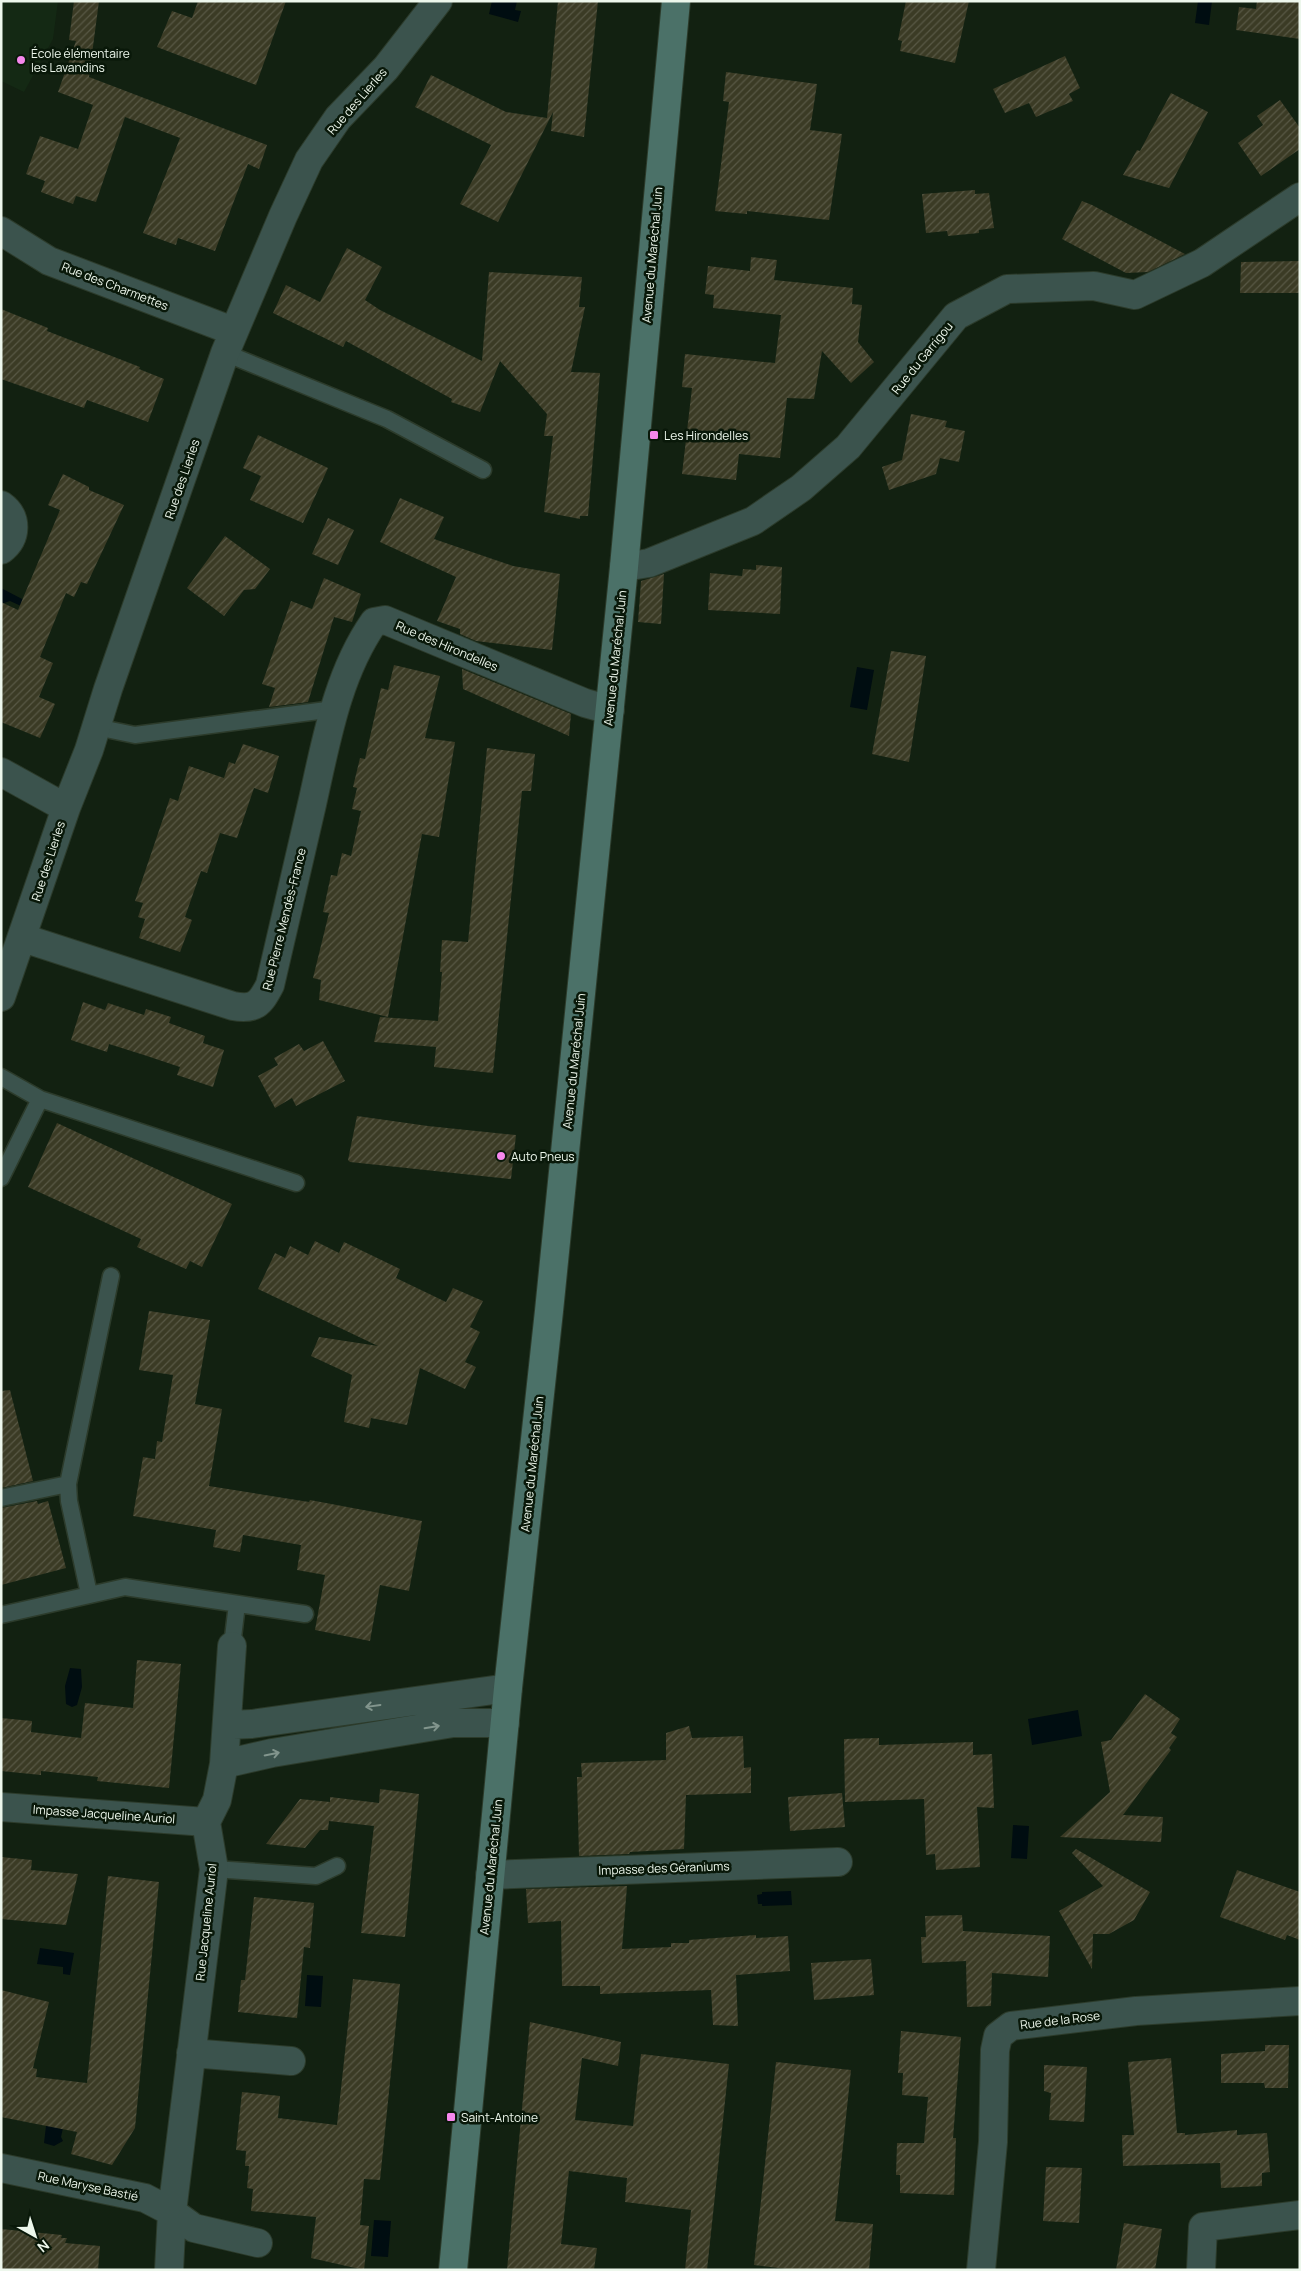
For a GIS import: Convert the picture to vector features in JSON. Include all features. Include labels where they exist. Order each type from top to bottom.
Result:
[{"type":"main road","name":"Avenue du Maréchal Juin","points":[[453,2270],[508,1688],[549,1311],[610,710],[676,1]]},
{"type":"street","name":"Rue des Lierles","points":[[1,997],[229,342],[283,216],[309,160],[338,118],[386,68],[438,1]]},
{"type":"street","name":"Rue du Garrigou","points":[[624,567],[649,564],[753,521],[801,488],[848,447],[956,316],[1007,290],[1094,286],[1135,295],[1202,263],[1300,197]]},
{"type":"street","name":"Rue des Charmettes","points":[[1,232],[50,261],[229,342]]},
{"type":"street","points":[[1,505],[10,514],[14,524],[13,535],[8,545],[1,550]]},
{"type":"street","name":"Rue des Hirondelles","points":[[334,708],[363,638],[374,622],[386,620],[585,703],[610,710]]},
{"type":"street","name":"Rue Pierre Mendès-France","points":[[23,938],[233,1006],[248,1008],[257,1004],[270,985],[334,708]]},
{"type":"street","points":[[1,772],[66,808]]},
{"type":"street","points":[[206,1822],[217,1800],[224,1764],[232,1646]]},
{"type":"street","points":[[227,1725],[252,1724],[508,1688]]},
{"type":"street","points":[[224,1764],[272,1753],[453,1723],[505,1723]]},
{"type":"street","name":"Impasse Jacqueline Auriol","points":[[1,1807],[206,1822]]},
{"type":"street","name":"Rue Jacqueline Auriol","points":[[169,2270],[172,2212],[214,1869],[206,1822]]},
{"type":"street","name":"Impasse des Géraniums","points":[[490,1875],[838,1862]]},
{"type":"street","name":"Rue de la Rose","points":[[981,2270],[992,2142],[995,2050],[998,2036],[1011,2026],[1136,2011],[1300,2001]]},
{"type":"street","points":[[192,2053],[291,2061]]},
{"type":"street","name":"Rue Maryse Bastié","points":[[1,2168],[146,2198],[172,2212]]},
{"type":"street","points":[[172,2212],[194,2228],[258,2243]]},
{"type":"street","points":[[1201,2270],[1203,2227],[1300,2215]]},
{"type":"lane","points":[[229,342],[387,419],[483,470]]},
{"type":"lane","points":[[96,727],[135,735],[334,708]]},
{"type":"lane","points":[[1,1077],[40,1099],[296,1183]]},
{"type":"lane","points":[[1,1178],[40,1099]]},
{"type":"lane","points":[[89,1594],[69,1501],[68,1484],[111,1276]]},
{"type":"lane","points":[[1,1498],[68,1484]]},
{"type":"lane","points":[[1,1614],[125,1587],[305,1614]]},
{"type":"lane","points":[[232,1646],[237,1604]]},
{"type":"lane","points":[[214,1869],[316,1876],[337,1866]]},
{"type":"shaded area","name":"École élémentaire les Lavandins","points":[[1,1],[58,1],[53,39],[24,92],[1,81]]},
{"type":"shaded area","points":[[492,1],[517,1],[515,10],[521,11],[518,22],[489,14]]},
{"type":"shaded area","points":[[1198,1],[1212,1],[1209,25],[1195,23]]},
{"type":"shaded area","points":[[1,588],[24,600],[21,606],[10,601],[4,603],[1,608]]},
{"type":"shaded area","points":[[857,667],[874,670],[867,710],[850,707]]},
{"type":"shaded area","points":[[70,1668],[81,1669],[82,1687],[77,1705],[72,1707],[66,1704],[65,1686]]},
{"type":"shaded area","points":[[1078,1710],[1082,1736],[1032,1745],[1028,1719]]},
{"type":"shaded area","points":[[1013,1825],[1029,1826],[1027,1859],[1011,1858]]},
{"type":"shaded area","points":[[791,1891],[792,1905],[762,1906],[762,1904],[758,1904],[757,1895],[762,1894],[762,1892]]},
{"type":"shaded area","points":[[40,1948],[74,1953],[70,1975],[63,1974],[63,1967],[37,1964]]},
{"type":"shaded area","points":[[307,1975],[323,1976],[321,2007],[305,2006]]},
{"type":"shaded area","points":[[48,2109],[63,2128],[61,2137],[63,2141],[54,2146],[44,2143]]},
{"type":"shaded area","points":[[374,2220],[391,2221],[388,2257],[371,2256]]},
{"type":"building","points":[[74,1],[99,1],[89,77],[267,145],[259,169],[248,164],[215,251],[178,238],[176,245],[143,233],[180,138],[125,117],[96,202],[76,196],[73,204],[41,192],[45,181],[26,174],[40,136],[78,149],[93,105],[58,92],[76,41],[69,40]]},
{"type":"building","points":[[198,1],[286,1],[256,85],[157,47],[172,11],[192,18]]},
{"type":"building","points":[[558,1],[598,1],[584,137],[551,131],[553,112],[498,222],[460,204],[491,145],[415,107],[431,75],[506,112],[547,118]]},
{"type":"building","points":[[906,1],[969,1],[955,63],[900,51],[902,41],[898,40]]},
{"type":"building","points":[[1257,1],[1300,1],[1300,39],[1236,30],[1239,7],[1256,9]]},
{"type":"building","points":[[1065,56],[1080,88],[1069,94],[1073,101],[1036,117],[1029,103],[1005,113],[993,89]]},
{"type":"building","points":[[726,72],[817,84],[810,130],[842,134],[829,220],[747,211],[747,214],[715,211],[729,102],[723,101]]},
{"type":"building","points":[[1171,93],[1208,112],[1169,188],[1123,175],[1137,150],[1140,151]]},
{"type":"building","points":[[1280,100],[1300,128],[1300,149],[1261,176],[1238,143],[1263,125],[1257,116]]},
{"type":"building","points":[[975,190],[975,194],[989,193],[994,228],[979,230],[979,233],[948,236],[947,231],[926,233],[922,194]]},
{"type":"building","points":[[1082,201],[1185,254],[1148,272],[1126,273],[1062,239]]},
{"type":"building","points":[[347,248],[382,267],[365,300],[380,310],[482,361],[489,272],[582,277],[579,307],[585,307],[571,372],[600,373],[588,516],[580,516],[580,519],[544,512],[553,436],[544,436],[547,414],[500,361],[480,412],[451,402],[452,399],[346,341],[343,347],[273,313],[286,285],[320,302]]},
{"type":"building","points":[[751,257],[777,260],[774,280],[853,288],[852,304],[862,305],[858,342],[874,362],[851,383],[822,351],[814,399],[787,398],[780,458],[739,454],[736,480],[682,474],[692,388],[682,387],[685,354],[775,363],[781,315],[713,308],[714,295],[705,294],[708,266],[750,271]]},
{"type":"building","points":[[1300,261],[1300,293],[1240,293],[1241,262]]},
{"type":"building","points":[[1,309],[48,328],[47,331],[140,367],[139,369],[164,379],[148,422],[87,400],[84,408],[1,379]]},
{"type":"building","points":[[911,414],[947,421],[945,427],[965,431],[959,462],[940,458],[936,474],[889,490],[882,467],[902,460]]},
{"type":"building","points":[[258,435],[328,468],[303,523],[250,500],[261,476],[243,468]]},
{"type":"building","points":[[63,474],[89,487],[89,490],[124,505],[87,584],[81,582],[74,597],[66,593],[40,657],[53,663],[39,697],[55,704],[40,738],[1,722],[1,602],[18,610],[60,510],[48,505]]},
{"type":"building","points":[[400,498],[444,517],[434,539],[513,566],[560,574],[552,650],[476,641],[460,634],[460,629],[437,621],[456,577],[380,542]]},
{"type":"building","points":[[328,518],[354,530],[338,565],[312,554]]},
{"type":"building","points":[[225,536],[270,569],[255,589],[244,590],[224,616],[187,588]]},
{"type":"building","points":[[756,565],[782,567],[780,614],[708,610],[710,573],[742,576],[743,569],[756,570]]},
{"type":"building","points":[[664,574],[661,624],[638,622],[641,581]]},
{"type":"building","points":[[324,578],[361,594],[352,622],[334,617],[308,702],[269,707],[275,688],[262,684],[291,601],[312,609]]},
{"type":"building","points":[[891,651],[926,656],[909,762],[872,754]]},
{"type":"building","points":[[394,665],[440,676],[425,738],[455,742],[439,837],[422,834],[388,1017],[319,1000],[321,980],[313,978],[329,913],[323,912],[331,875],[337,876],[342,853],[351,856],[361,811],[352,809],[357,788],[353,787],[360,758],[365,759],[381,688],[388,690]]},
{"type":"building","points":[[462,669],[571,714],[569,736],[463,689]]},
{"type":"building","points":[[243,744],[279,756],[268,793],[254,788],[237,838],[220,833],[207,873],[201,871],[185,917],[192,920],[180,952],[139,938],[145,919],[138,917],[143,903],[135,901],[170,798],[178,801],[189,766],[224,778],[229,762],[235,764]]},
{"type":"building","points":[[487,748],[535,754],[531,791],[522,791],[493,1073],[434,1067],[436,1047],[374,1042],[380,1017],[438,1021],[442,972],[440,972],[442,940],[468,942]]},
{"type":"building","points":[[83,1002],[105,1010],[108,1003],[144,1015],[146,1009],[171,1017],[169,1023],[205,1036],[203,1043],[224,1050],[213,1087],[177,1075],[180,1067],[144,1055],[109,1044],[107,1052],[71,1040]]},
{"type":"building","points":[[323,1041],[345,1081],[296,1106],[292,1098],[275,1108],[258,1076],[278,1065],[274,1058],[299,1044],[304,1051]]},
{"type":"building","points":[[357,1116],[428,1126],[516,1135],[511,1179],[350,1162],[348,1160]]},
{"type":"building","points":[[57,1123],[232,1204],[202,1267],[190,1261],[186,1269],[152,1254],[137,1247],[141,1239],[28,1187]]},
{"type":"building","points":[[315,1241],[339,1253],[344,1242],[400,1269],[396,1278],[446,1302],[453,1288],[483,1301],[470,1327],[480,1332],[465,1362],[476,1367],[465,1389],[420,1368],[407,1425],[371,1418],[369,1428],[344,1422],[352,1375],[311,1356],[319,1337],[378,1346],[258,1289],[275,1253],[285,1258],[290,1246],[308,1255]]},
{"type":"building","points":[[149,1311],[210,1320],[195,1404],[222,1409],[209,1486],[309,1502],[310,1500],[422,1521],[409,1591],[380,1585],[370,1641],[315,1630],[325,1575],[297,1570],[301,1545],[243,1535],[240,1552],[213,1547],[216,1530],[133,1516],[143,1457],[155,1459],[157,1441],[162,1442],[173,1375],[139,1370]]},
{"type":"building","points":[[10,1390],[33,1481],[1,1488],[1,1391]]},
{"type":"building","points":[[37,1501],[38,1504],[48,1501],[66,1568],[1,1585],[1,1508]]},
{"type":"building","points":[[137,1660],[181,1664],[169,1788],[97,1781],[98,1777],[41,1771],[41,1775],[1,1771],[1,1718],[32,1721],[31,1732],[81,1738],[85,1703],[133,1708]]},
{"type":"building","points":[[1145,1694],[1180,1719],[1171,1733],[1177,1737],[1169,1748],[1171,1750],[1123,1815],[1163,1817],[1161,1842],[1060,1837],[1110,1792],[1101,1742],[1111,1740]]},
{"type":"building","points":[[689,1726],[692,1738],[743,1736],[744,1768],[751,1767],[751,1793],[686,1795],[684,1849],[579,1856],[577,1777],[582,1777],[581,1763],[666,1760],[666,1733]]},
{"type":"building","points":[[879,1738],[879,1745],[973,1742],[973,1755],[992,1754],[994,1808],[977,1807],[980,1867],[936,1870],[935,1854],[926,1855],[924,1799],[845,1802],[844,1739]]},
{"type":"building","points":[[380,1789],[419,1794],[405,1937],[361,1933],[374,1826],[329,1821],[328,1830],[320,1830],[305,1848],[266,1844],[300,1799],[330,1802],[330,1797],[379,1803]]},
{"type":"building","points":[[842,1793],[845,1827],[790,1831],[788,1797]]},
{"type":"building","points":[[1076,1849],[1150,1892],[1134,1920],[1109,1934],[1093,1934],[1092,1969],[1059,1911],[1103,1886],[1072,1853]]},
{"type":"building","points":[[1,1857],[32,1860],[31,1870],[78,1874],[66,1925],[1,1919]]},
{"type":"building","points":[[1237,1870],[1300,1892],[1300,1940],[1287,1935],[1285,1940],[1220,1917]]},
{"type":"building","points":[[108,1876],[159,1882],[135,2128],[112,2165],[71,2154],[77,2132],[1,2117],[1,1990],[49,2002],[33,2068],[37,2069],[36,2077],[87,2083]]},
{"type":"building","points":[[627,1886],[622,1949],[671,1947],[671,1943],[689,1943],[689,1940],[756,1935],[756,1938],[788,1936],[790,1971],[736,1975],[738,2026],[713,2025],[711,1990],[600,1994],[600,1986],[562,1986],[561,1921],[528,1923],[526,1889]]},
{"type":"building","points":[[254,1897],[314,1903],[310,1948],[304,1947],[297,2018],[238,2012],[241,1980],[245,1980]]},
{"type":"building","points":[[962,1915],[963,1931],[1050,1936],[1048,1977],[992,1973],[991,2006],[967,2007],[966,1961],[922,1963],[921,1937],[926,1937],[925,1916]]},
{"type":"building","points":[[871,1959],[874,1995],[814,2000],[811,1963]]},
{"type":"building","points":[[353,1979],[400,1984],[380,2180],[364,2179],[360,2225],[369,2226],[364,2270],[311,2258],[316,2217],[251,2211],[253,2189],[247,2188],[249,2166],[245,2166],[246,2151],[236,2150],[242,2092],[280,2096],[278,2118],[337,2125]]},
{"type":"building","points":[[530,2022],[621,2042],[618,2066],[582,2058],[575,2120],[633,2126],[641,2054],[729,2064],[707,2270],[685,2270],[691,2210],[625,2202],[627,2178],[569,2171],[561,2244],[597,2248],[594,2270],[507,2270]]},
{"type":"building","points":[[901,2031],[961,2037],[953,2138],[956,2138],[954,2195],[900,2193],[900,2175],[896,2175],[897,2143],[924,2143],[928,2097],[902,2095],[903,2073],[898,2073]]},
{"type":"building","points":[[1265,2045],[1289,2045],[1288,2088],[1265,2088],[1264,2083],[1221,2083],[1221,2054],[1265,2051]]},
{"type":"building","points":[[1171,2058],[1177,2133],[1185,2133],[1185,2135],[1237,2130],[1237,2135],[1267,2133],[1270,2172],[1262,2173],[1262,2186],[1221,2188],[1220,2163],[1123,2166],[1122,2135],[1134,2135],[1128,2062]]},
{"type":"building","points":[[776,2062],[851,2070],[835,2221],[873,2224],[869,2270],[795,2270],[754,2265]]},
{"type":"building","points":[[1044,2065],[1087,2067],[1084,2122],[1049,2120],[1051,2093],[1044,2091]]},
{"type":"building","points":[[1046,2167],[1082,2168],[1079,2223],[1043,2221]]},
{"type":"building","points":[[1124,2223],[1162,2229],[1155,2270],[1116,2270]]},
{"type":"building","points":[[1,2229],[62,2235],[61,2238],[67,2238],[65,2243],[100,2246],[98,2270],[1,2270]]},
{"type":"place","name":"École élémentaire les Lavandins","points":[[21,60]]},
{"type":"place","name":"Les Hirondelles","points":[[654,435]]},
{"type":"place","name":"Auto Pneus","points":[[501,1156]]},
{"type":"place","name":"Saint-Antoine","points":[[451,2117]]}]
